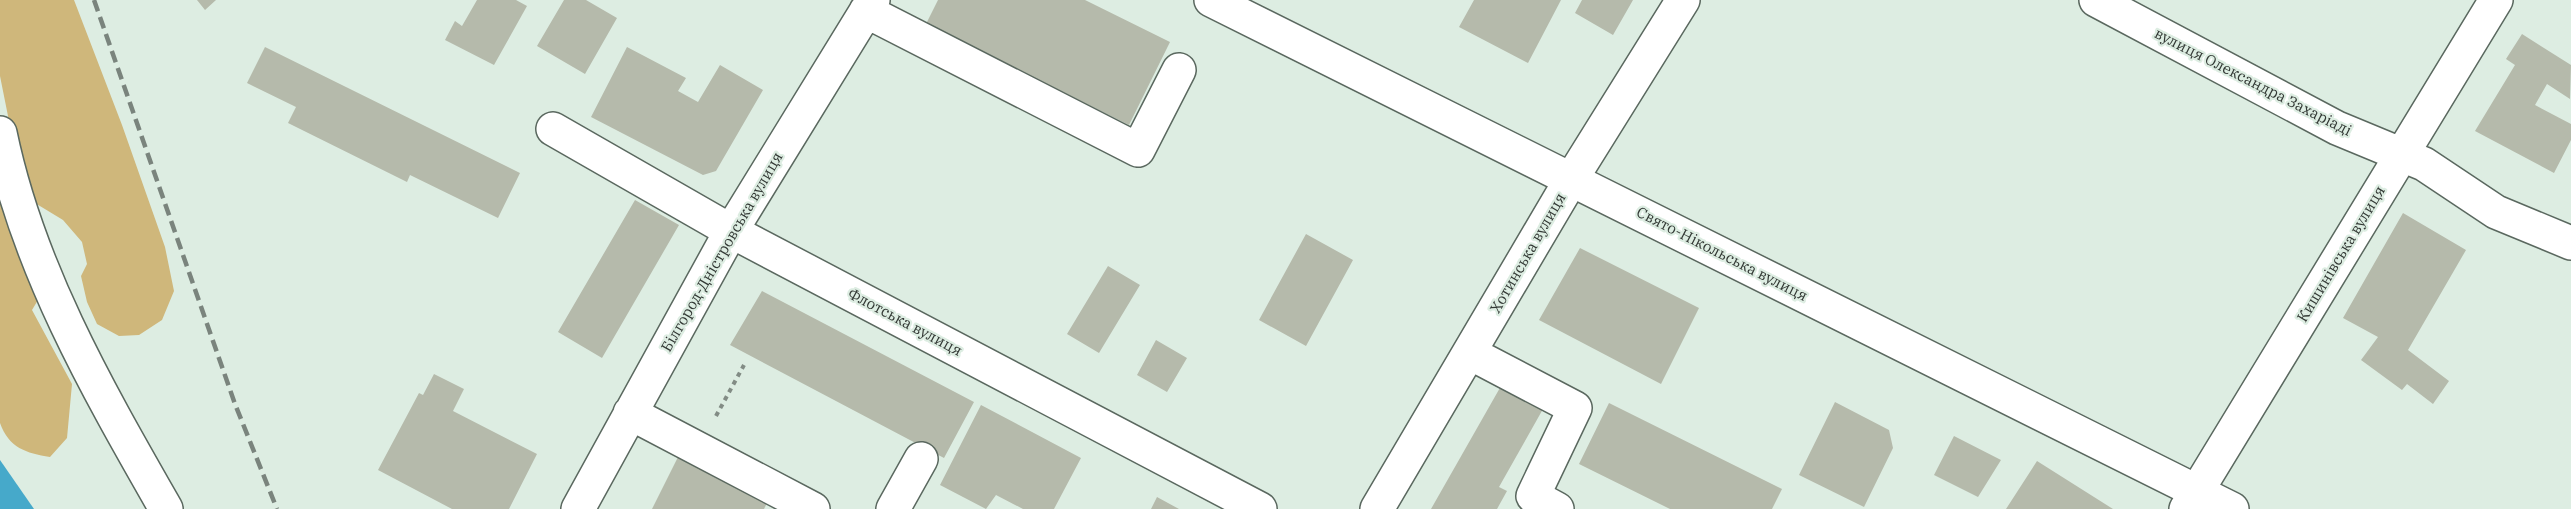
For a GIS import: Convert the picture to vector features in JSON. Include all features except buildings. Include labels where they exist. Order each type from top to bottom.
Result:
[{"type":"street","name":"Свято-Нікольська вулиця","points":[[1211,0],[1572,178],[2192,500],[2232,509]]},
{"type":"street","name":"Хотинська вулиця","points":[[1377,509],[1572,178],[1683,0]]},
{"type":"street","name":"вулиця Олександра Захаріаді","points":[[2096,0],[2337,128],[2429,167],[2496,212],[2571,243]]},
{"type":"street","name":"Кишинівська вулиця","points":[[2192,500],[2496,0]]},
{"type":"street","points":[[869,6],[1138,150],[1179,70]]},
{"type":"street","name":"Білгород-Дністровська вулиця","points":[[578,509],[731,231],[869,6]]},
{"type":"street","name":"Флотська вулиця","points":[[553,129],[731,231],[1260,509]]},
{"type":"street","points":[[0,134],[30,243],[92,380],[166,509]]},
{"type":"street","points":[[1470,352],[1575,408],[1533,496],[1557,509]]},
{"type":"street","points":[[630,413],[813,509]]},
{"type":"street","points":[[893,509],[921,459]]},
{"type":"path","points":[[713,421],[744,365]]},
{"type":"shaded area","points":[[0,0],[74,0],[122,125],[165,247],[174,291],[162,320],[139,335],[119,336],[97,324],[87,302],[81,276],[87,264],[82,242],[63,220],[30,200],[15,151],[0,76]]},
{"type":"shaded area","points":[[0,180],[38,300],[32,310],[72,384],[67,438],[50,457],[33,454],[13,444],[0,423]]},
{"type":"water","points":[[0,460],[34,509],[0,509]]},
{"type":"railway","points":[[94,0],[235,404],[277,509]]}]
